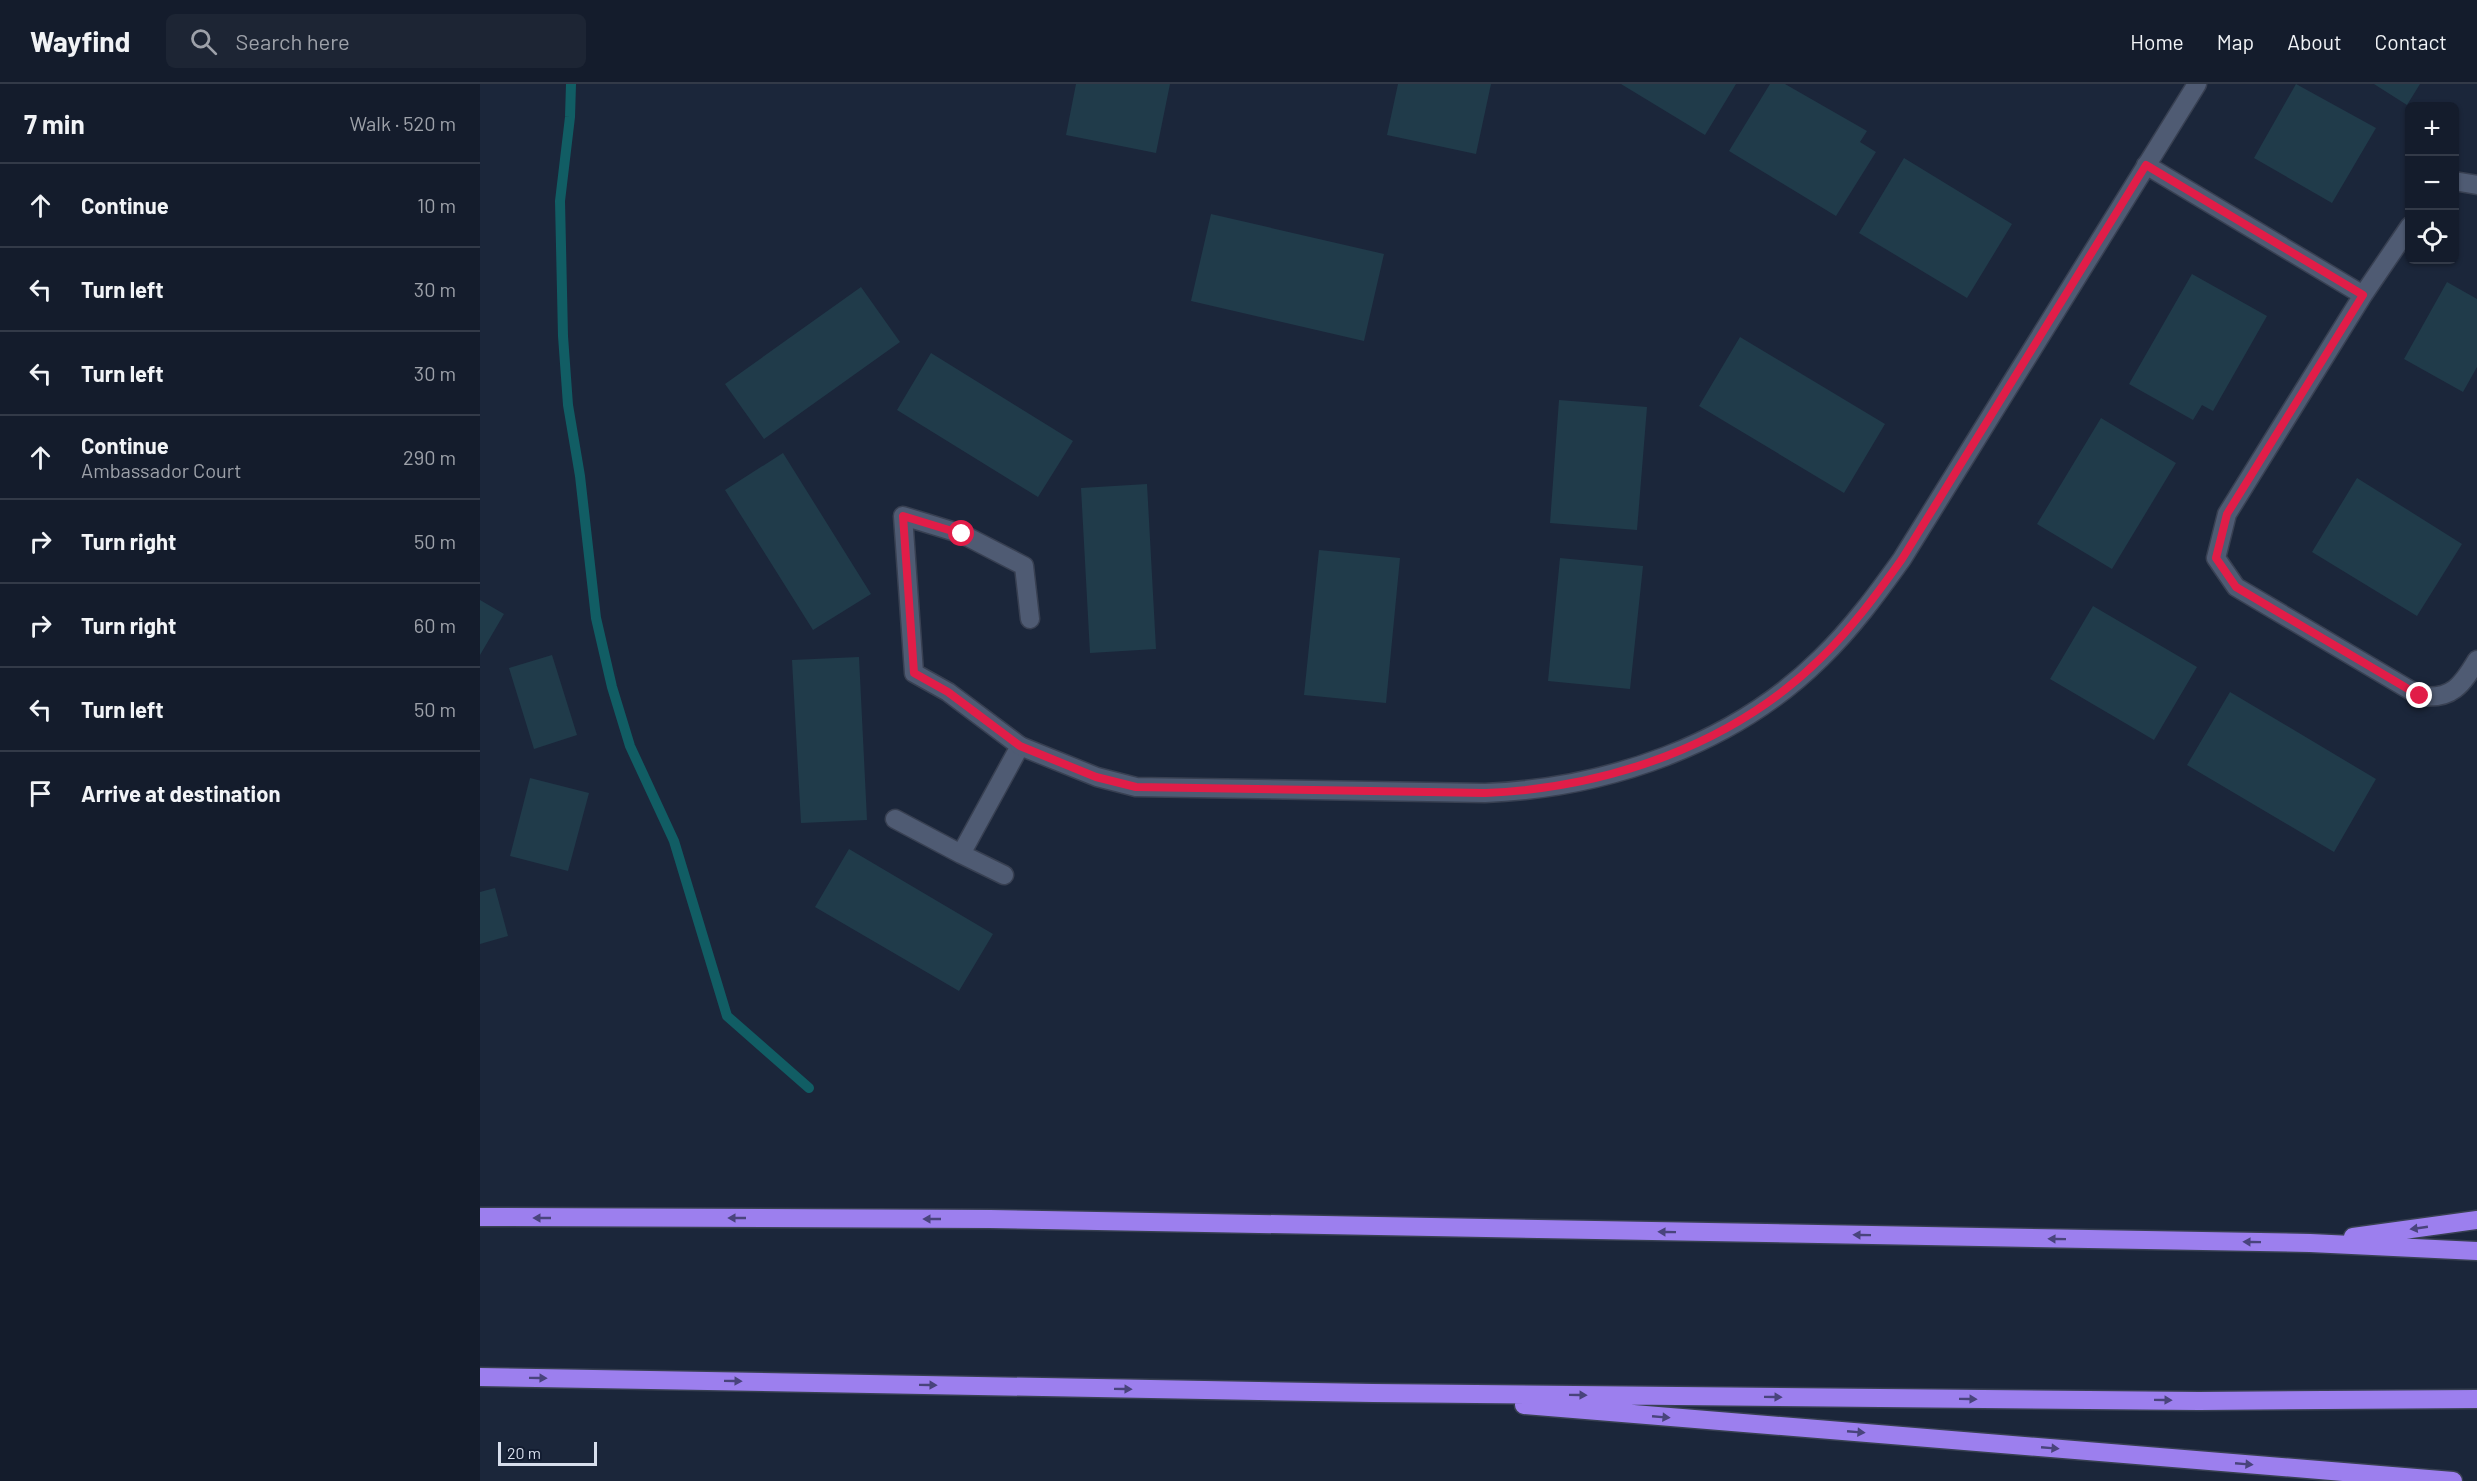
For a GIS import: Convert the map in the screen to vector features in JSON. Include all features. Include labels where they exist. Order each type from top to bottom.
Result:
[{"type":"highway","points":[[480,1217],[1002,1220],[2310,1243],[2477,1251]]},
{"type":"highway","points":[[2310,1243],[2477,1220]]},
{"type":"highway","points":[[480,1377],[1373,1393],[2199,1401],[2477,1399]]},
{"type":"highway","points":[[1373,1393],[2453,1481]]},
{"type":"street","points":[[1030,619],[1024,566],[962,534],[903,516],[914,673],[948,692],[1020,746],[1096,777],[1136,787],[1522,792],[1599,779],[1661,758],[1719,732],[1769,701],[1820,659],[1864,613],[1902,559],[2197,84]]},
{"type":"street","points":[[2146,165],[2363,295]]},
{"type":"street","points":[[2459,182],[2477,185]]},
{"type":"street","points":[[2405,232],[2363,295],[2227,514],[2216,558],[2236,587],[2420,696],[2436,698],[2461,686],[2477,660]]},
{"type":"street","points":[[961,854],[1020,746]]},
{"type":"street","points":[[895,819],[1004,875]]},
{"type":"building","points":[[1076,84],[1170,84],[1156,153],[1066,135]]},
{"type":"building","points":[[1398,84],[1491,84],[1476,154],[1387,135]]},
{"type":"building","points":[[1621,84],[1736,84],[1705,135]]},
{"type":"building","points":[[1770,84],[1785,84],[1867,131],[1860,142],[1876,152],[1836,216],[1729,151]]},
{"type":"building","points":[[2296,84],[2376,128],[2332,203],[2254,158]]},
{"type":"building","points":[[2374,84],[2420,84],[2409,102],[2405,104]]},
{"type":"building","points":[[1904,158],[2012,224],[1967,298],[1859,233]]},
{"type":"building","points":[[1211,214],[1384,254],[1364,341],[1191,301]]},
{"type":"building","points":[[2192,274],[2267,316],[2213,411],[2202,405],[2193,420],[2129,384]]},
{"type":"building","points":[[2447,282],[2477,299],[2477,367],[2463,392],[2404,359]]},
{"type":"building","points":[[861,287],[900,342],[764,439],[725,384]]},
{"type":"building","points":[[1740,337],[1885,424],[1844,493],[1699,406]]},
{"type":"building","points":[[931,353],[1073,441],[1038,497],[897,410]]},
{"type":"building","points":[[1559,400],[1647,407],[1637,530],[1550,523]]},
{"type":"building","points":[[2101,418],[2176,463],[2112,569],[2037,524]]},
{"type":"building","points":[[783,453],[871,594],[813,630],[725,490]]},
{"type":"building","points":[[2357,478],[2462,544],[2417,616],[2312,552]]},
{"type":"building","points":[[1147,484],[1156,649],[1090,653],[1081,488]]},
{"type":"building","points":[[1319,550],[1400,558],[1386,703],[1304,695]]},
{"type":"building","points":[[1560,558],[1643,566],[1630,689],[1548,681]]},
{"type":"building","points":[[480,600],[504,614],[480,655]]},
{"type":"building","points":[[2093,606],[2197,667],[2154,740],[2050,679]]},
{"type":"building","points":[[552,655],[577,735],[534,749],[509,668]]},
{"type":"building","points":[[859,657],[867,820],[801,823],[792,660]]},
{"type":"building","points":[[2230,692],[2376,779],[2334,852],[2187,765]]},
{"type":"building","points":[[530,778],[589,793],[568,871],[510,856]]},
{"type":"building","points":[[849,849],[993,934],[959,991],[815,907]]},
{"type":"building","points":[[495,888],[508,936],[480,944],[480,892]]},
{"type":"waterway","points":[[571,84],[570,117],[560,201],[563,336],[568,405],[580,476],[596,618],[612,687],[630,746],[674,841],[727,1016],[809,1088]]},
{"type":"route","points":[[962,534],[903,516],[914,673],[948,692],[1020,746],[1096,777],[1136,787],[1485,793],[1522,792],[1599,779],[1661,758],[1719,732],[1769,701],[1820,659],[1864,613],[1902,559],[2146,165],[2363,295],[2227,514],[2216,558],[2236,587],[2420,696]]}]
